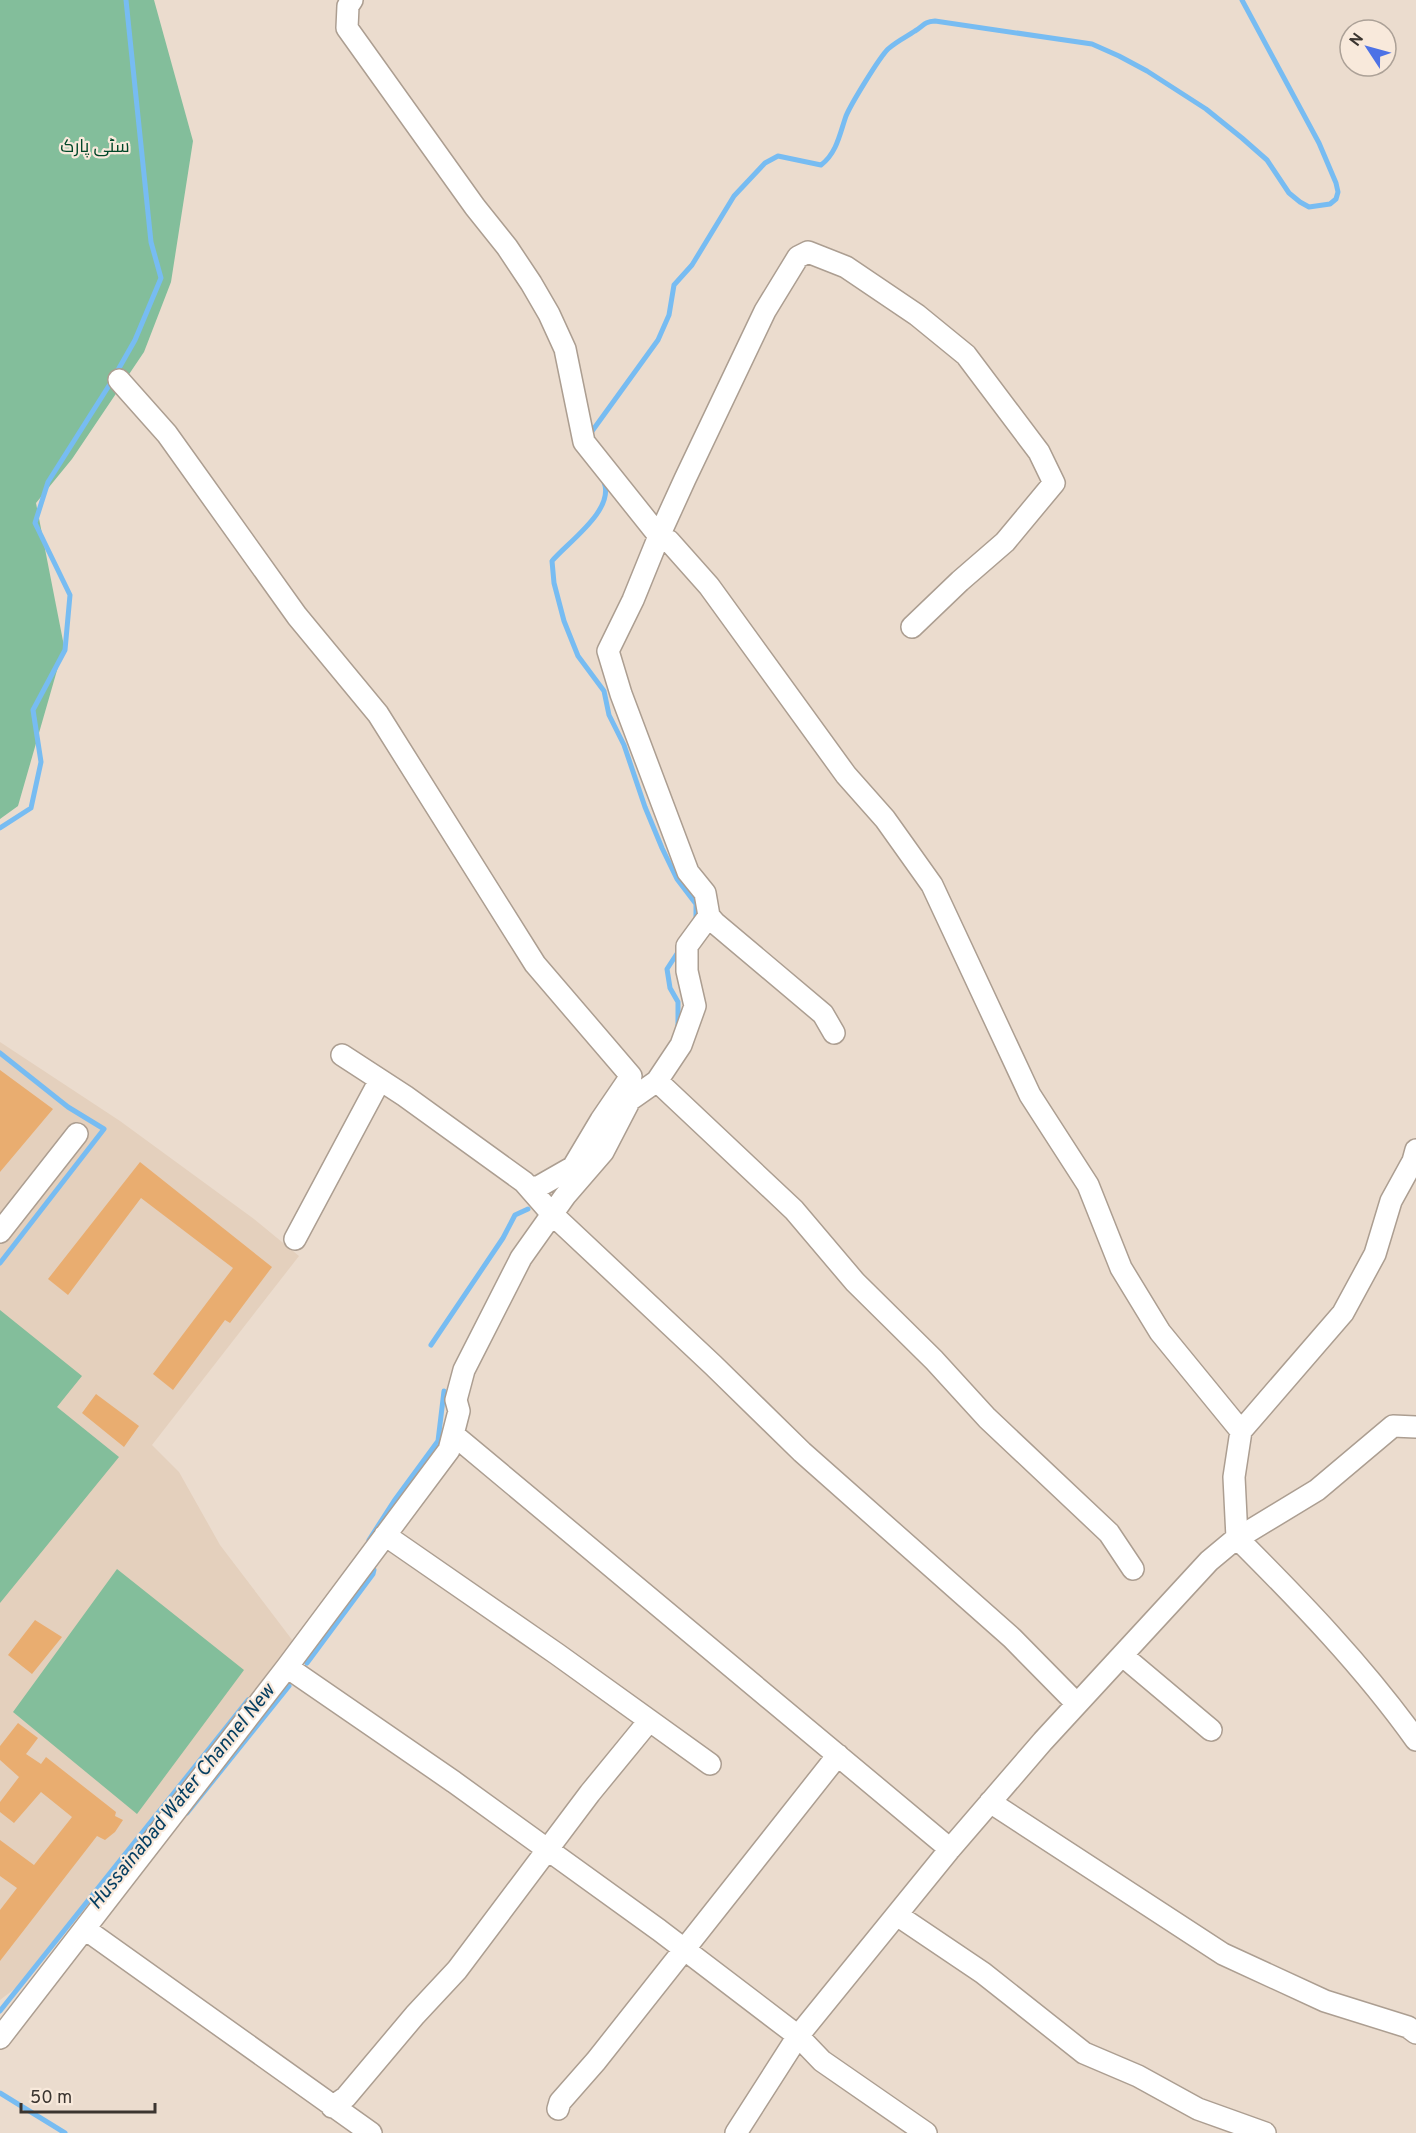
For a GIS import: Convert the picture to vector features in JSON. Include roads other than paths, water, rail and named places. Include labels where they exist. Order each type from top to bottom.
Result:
[{"type":"street","points":[[352,0],[348,6],[347,28],[475,207],[507,247],[549,314],[565,349],[584,442],[659,536],[669,541],[709,586],[846,775],[885,819],[932,885],[1030,1095],[1088,1185],[1121,1268],[1160,1332],[1240,1431]]},
{"type":"street","points":[[834,1033],[823,1014],[709,916],[705,893],[688,872],[621,694],[608,651],[633,600],[659,536],[765,311],[798,257],[808,252],[846,267],[917,315],[966,355],[1039,452],[1054,483],[1005,542],[912,627]]},
{"type":"street","points":[[118,380],[167,434],[297,616],[378,714],[535,964],[631,1076],[573,1167],[537,1187],[529,1187]]},
{"type":"street","points":[[0,2038],[287,1667],[449,1450],[459,1411],[456,1400],[464,1370],[521,1258],[603,1152],[630,1100],[657,1081],[681,1045],[695,1006],[687,971],[687,946],[709,916]]},
{"type":"street","points":[[342,1054],[529,1187],[552,1215],[713,1365],[802,1452],[1012,1638],[1077,1704]]},
{"type":"street","points":[[295,1239],[380,1080]]},
{"type":"street","points":[[657,1081],[794,1210],[855,1282],[934,1360],[987,1418],[1109,1533],[1133,1569]]},
{"type":"street","points":[[0,1232],[77,1134]]},
{"type":"street","points":[[1416,1150],[1413,1161],[1391,1201],[1375,1254],[1343,1313],[1240,1431],[1234,1477],[1238,1538],[1341,1648],[1395,1711],[1416,1740]]},
{"type":"street","points":[[736,2133],[798,2036],[950,1849],[1077,1704],[1209,1562],[1238,1538],[1317,1490],[1393,1426],[1416,1426]]},
{"type":"street","points":[[454,1435],[950,1849]]},
{"type":"street","points":[[385,1535],[710,1764]]},
{"type":"street","points":[[1123,1656],[1210,1730]]},
{"type":"street","points":[[287,1667],[549,1850],[798,2036],[822,2061],[926,2133]]},
{"type":"street","points":[[332,2107],[346,2097],[415,2015],[457,1970],[590,1793],[649,1721]]},
{"type":"street","points":[[558,2109],[561,2102],[838,1755]]},
{"type":"street","points":[[990,1802],[1223,1954],[1325,2001],[1408,2027],[1416,2032]]},
{"type":"street","points":[[897,1915],[983,1973],[1084,2053],[1138,2076],[1198,2109],[1264,2133]]},
{"type":"street","points":[[85,1929],[371,2133]]},
{"type":"waterway","points":[[0,828],[31,808],[41,762],[33,710],[65,650],[70,595],[35,523],[48,482],[135,340],[161,278],[151,242],[126,0]]},
{"type":"waterway","name":"Hussainabad Water Channel New","points":[[590,434],[658,340],[669,315],[674,285],[692,265],[734,196],[765,163],[778,156],[821,165],[831,155],[849,110],[884,54],[928,22],[935,21],[1092,44],[1119,56],[1206,109],[1242,138],[1267,160],[1289,193],[1300,202],[1309,207],[1330,204],[1336,199],[1338,192],[1319,143],[1242,0]]},
{"type":"waterway","name":"Hussainabad Water Channel New","points":[[604,482],[606,493],[597,514],[552,561],[554,583],[564,621],[578,656],[604,691],[609,715],[624,745],[662,848],[677,879],[696,904],[694,922]]},
{"type":"waterway","name":"Hussainabad Water Channel New","points":[[678,1026],[678,1002],[670,988],[667,969],[680,949]]},
{"type":"waterway","points":[[0,1053],[68,1107],[104,1129],[0,1263]]},
{"type":"waterway","name":"Hussainabad Water Channel New","points":[[431,1345],[503,1238],[515,1215],[528,1209]]},
{"type":"waterway","name":"Hussainabad Water Channel New","points":[[369,1540],[438,1441],[444,1391]]},
{"type":"waterway","name":"Hussainabad Water Channel New","points":[[307,1663],[374,1570]]},
{"type":"waterway","name":"Hussainabad Water Channel New","points":[[187,1813],[289,1686]]},
{"type":"waterway","points":[[0,2011],[248,1700]]},
{"type":"waterway","name":"Hussainabad Water Channel New","points":[[0,2093],[65,2133]]},
{"type":"park label","name":"سٹی پارک","points":[[95,146]]}]
